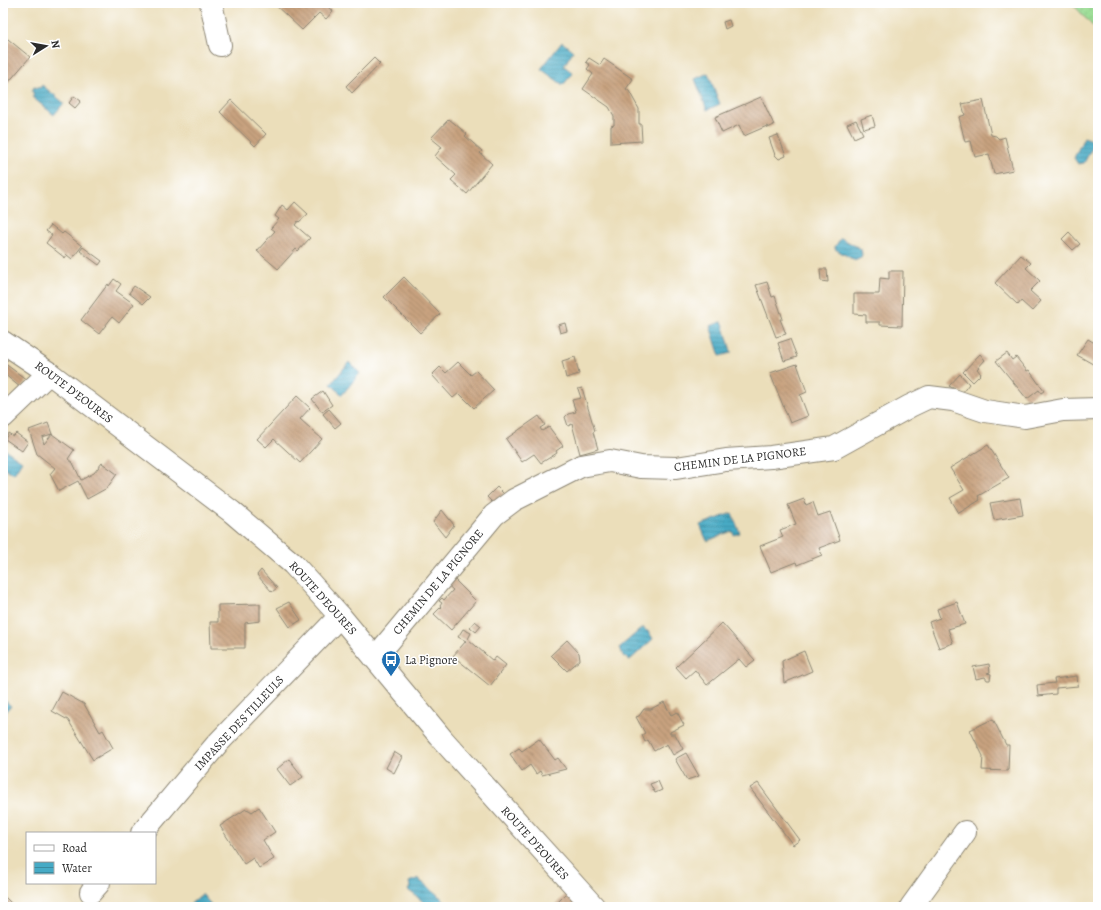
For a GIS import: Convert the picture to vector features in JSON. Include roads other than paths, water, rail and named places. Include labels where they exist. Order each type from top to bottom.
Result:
[{"type":"street","points":[[211,3],[220,45]]},
{"type":"street","name":"ROUTE D'EOURES","points":[[3,342],[49,373],[232,512],[293,564],[376,658],[443,740],[594,907]]},
{"type":"street","points":[[3,417],[49,373]]},
{"type":"street","name":"CHEMIN DE LA PIGNORE","points":[[376,658],[494,515],[514,500],[582,466],[610,461],[641,467],[676,468],[726,460],[771,457],[834,448],[910,406],[930,397],[952,400],[985,411],[1025,416],[1063,410],[1098,409]]},
{"type":"street","name":"IMPASSE DES TILLEULS","points":[[143,832],[217,744],[340,616]]},
{"type":"street","points":[[911,907],[965,832]]},
{"type":"water","points":[[562,42],[573,51],[564,66],[573,73],[563,85],[541,69]]},
{"type":"water","points":[[708,73],[720,104],[707,110],[695,79]]},
{"type":"water","points":[[42,85],[64,103],[54,115],[32,97],[34,95],[32,91],[34,87],[40,88]]},
{"type":"water","points":[[1084,137],[1095,142],[1084,163],[1078,164],[1074,158]]},
{"type":"water","points":[[841,238],[861,249],[861,258],[854,260],[835,249]]},
{"type":"water","points":[[721,322],[723,323],[731,353],[720,356],[710,326]]},
{"type":"water","points":[[349,362],[360,373],[342,395],[331,384]]},
{"type":"water","points":[[3,448],[22,461],[14,474],[3,467]]},
{"type":"water","points":[[732,513],[740,533],[734,535],[732,531],[707,541],[700,525]]},
{"type":"water","points":[[643,627],[649,632],[653,639],[630,660],[623,656],[620,647]]},
{"type":"water","points":[[3,699],[11,706],[3,716]]},
{"type":"water","points":[[417,878],[445,901],[440,907],[430,907],[408,890],[410,887],[409,882],[416,880]]},
{"type":"water","points":[[202,894],[213,907],[187,907]]},
{"type":"place","name":"La Pignore","points":[[391,677]]}]
